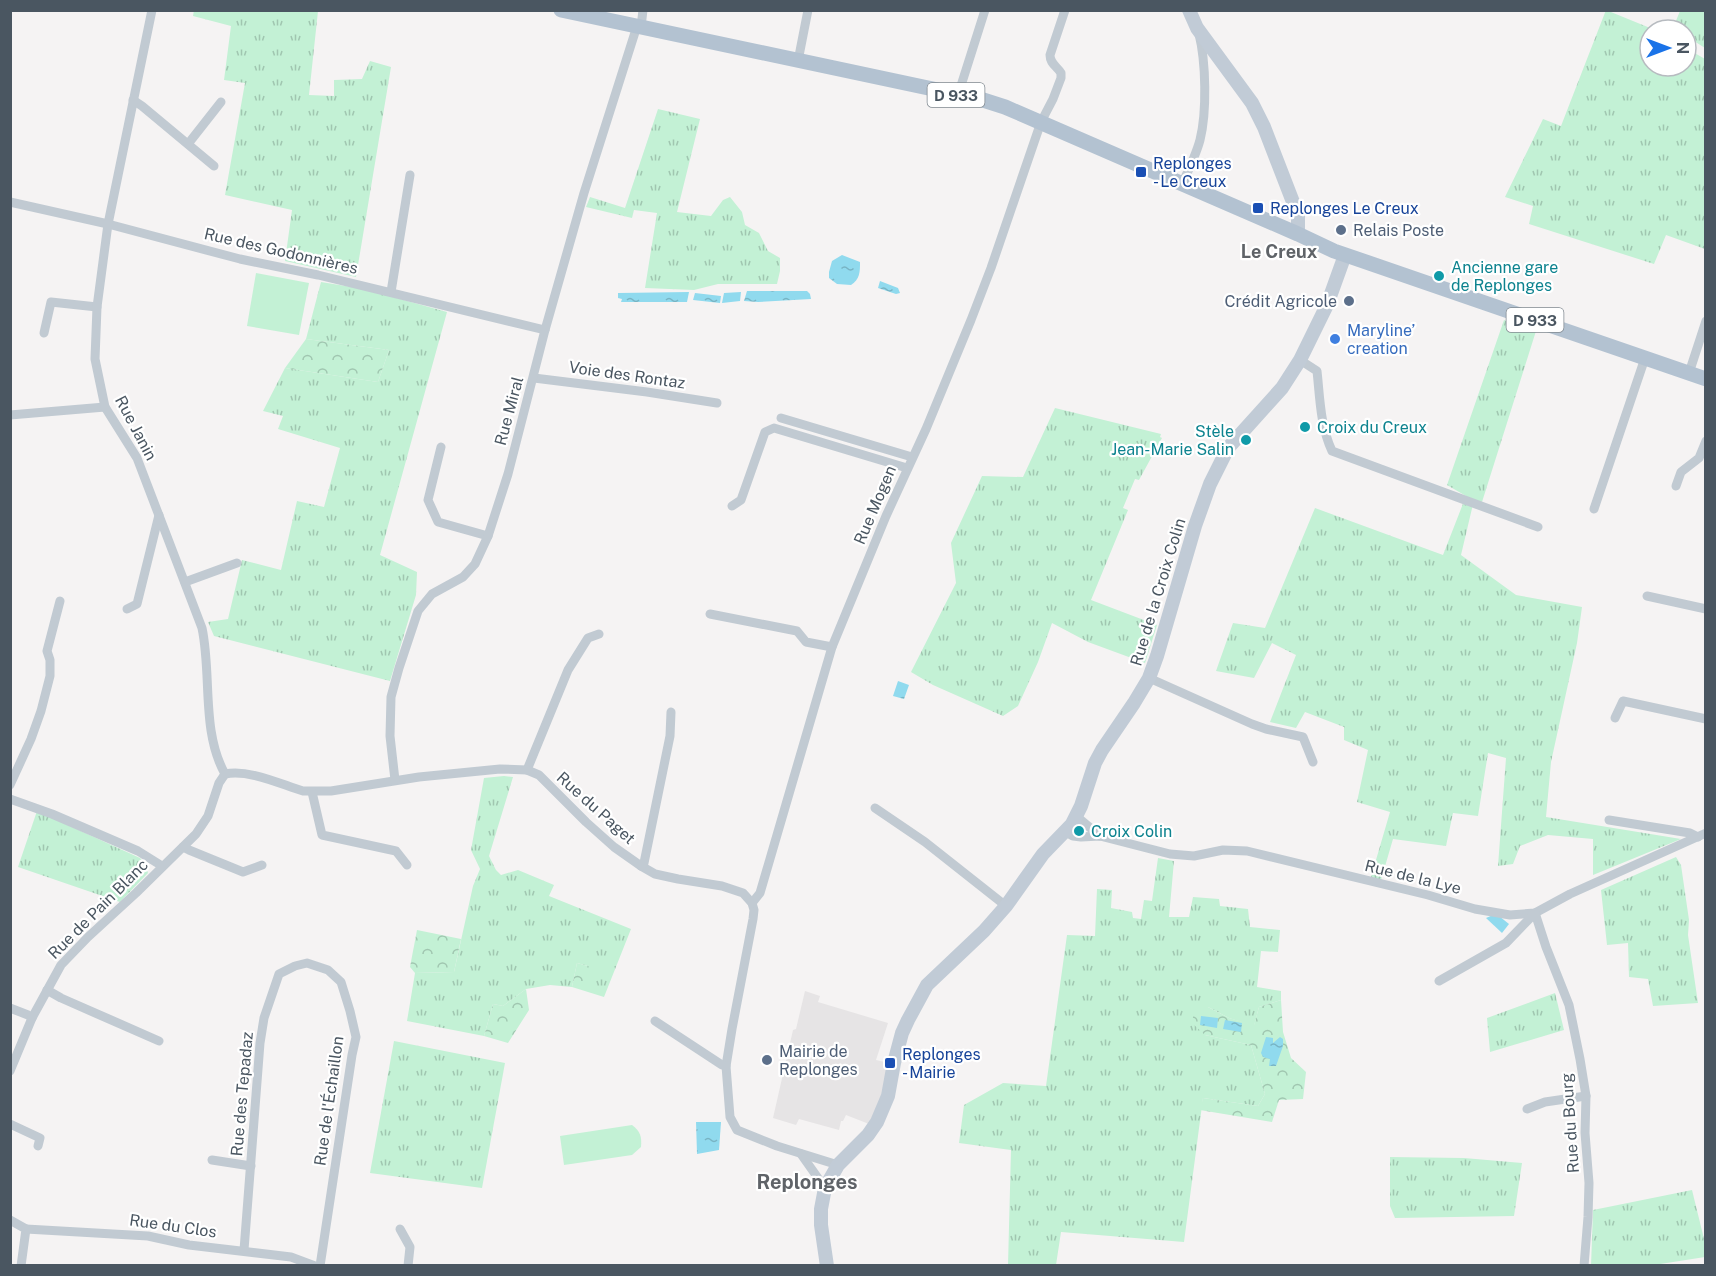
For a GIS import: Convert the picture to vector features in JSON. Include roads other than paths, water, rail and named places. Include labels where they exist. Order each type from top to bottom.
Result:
[{"type":"main road","name":"D 933","points":[[561,10],[980,99],[1005,107],[1345,255],[1706,379]]},
{"type":"street","name":"Rue Janin","points":[[152,10],[108,224],[97,307],[95,359],[105,407],[137,458],[202,628],[207,649],[210,728],[215,755],[225,774]]},
{"type":"street","name":"Rue Miral","points":[[395,780],[390,736],[391,697],[418,611],[432,594],[463,577],[475,564],[488,536],[508,474],[545,330],[584,193],[643,10]]},
{"type":"street","points":[[798,61],[808,10]]},
{"type":"street","points":[[958,95],[985,10]]},
{"type":"street","name":"Rue Mogen","points":[[752,903],[760,893],[832,647],[971,320],[1041,122],[1052,102],[1061,73],[1053,65],[1050,55],[1065,10]]},
{"type":"street","points":[[1182,183],[1197,149],[1203,124],[1201,43],[1189,10]]},
{"type":"street","points":[[1197,28],[1252,103],[1264,127],[1298,216],[1298,234]]},
{"type":"street","points":[[1203,64],[1220,60]]},
{"type":"street","points":[[133,100],[214,166]]},
{"type":"street","points":[[188,144],[221,102]]},
{"type":"street","points":[[391,292],[410,176]]},
{"type":"street","name":"Rue des Godonnières","points":[[10,202],[108,224],[240,259],[318,275],[545,330]]},
{"type":"street","name":"Rue de la Croix Colin","points":[[825,1188],[838,1165],[868,1135],[877,1122],[888,1096],[902,1033],[927,985],[984,931],[1006,906],[1043,854],[1066,832],[1076,816],[1095,763],[1149,678],[1210,484],[1228,448],[1282,388],[1300,360],[1327,305],[1345,255]]},
{"type":"street","points":[[44,333],[51,302],[97,307]]},
{"type":"street","points":[[1689,373],[1706,321]]},
{"type":"street","points":[[1594,509],[1645,358]]},
{"type":"street","points":[[1300,360],[1317,370],[1322,418],[1332,451],[1538,527]]},
{"type":"street","name":"Voie des Rontaz","points":[[534,378],[717,403]]},
{"type":"street","points":[[10,415],[105,407]]},
{"type":"street","points":[[781,418],[912,457]]},
{"type":"street","points":[[732,506],[741,500],[765,432],[774,428],[907,468]]},
{"type":"street","points":[[1676,486],[1681,472],[1699,458],[1706,441]]},
{"type":"street","points":[[441,447],[428,500],[438,522],[488,536]]},
{"type":"street","points":[[127,609],[137,604],[159,515]]},
{"type":"street","points":[[185,582],[237,563]]},
{"type":"street","points":[[1647,596],[1706,609]]},
{"type":"street","points":[[10,785],[42,711],[50,676],[50,660],[47,651],[60,601]]},
{"type":"street","points":[[710,614],[797,631],[806,642],[832,647]]},
{"type":"street","points":[[10,799],[52,814],[138,851],[162,866],[201,827],[208,816],[219,783],[225,774],[247,773],[312,792],[395,780],[500,769],[527,770],[568,670],[588,638],[599,634]]},
{"type":"street","points":[[1149,678],[1251,724],[1303,737],[1313,762]]},
{"type":"street","points":[[1615,718],[1623,701],[1706,719]]},
{"type":"street","points":[[641,866],[644,863],[668,747],[671,712]]},
{"type":"street","name":"Rue du Paget","points":[[527,770],[539,775],[614,847],[641,866],[656,874],[722,885],[743,893],[752,903]]},
{"type":"street","points":[[312,792],[322,835],[396,851],[407,865]]},
{"type":"street","points":[[874,808],[925,842],[1006,906]]},
{"type":"street","name":"Rue de la Lye","points":[[1076,816],[1100,836]]},
{"type":"street","points":[[1609,820],[1702,835]]},
{"type":"street","name":"Rue de la Lye","points":[[1066,832],[1081,837],[1100,836],[1170,854],[1194,855],[1222,850],[1247,851],[1428,895],[1475,909],[1510,915],[1535,913],[1570,894],[1702,835]]},
{"type":"street","points":[[183,847],[243,872],[262,865]]},
{"type":"street","name":"Rue de Pain Blanc","points":[[10,1071],[32,1018],[61,965],[162,866]]},
{"type":"street","points":[[752,903],[753,919],[726,1066],[730,1117],[737,1130],[838,1165]]},
{"type":"street","points":[[1439,981],[1506,943],[1535,913]]},
{"type":"street","name":"Rue du Bourg","points":[[1535,913],[1545,947],[1569,1005],[1581,1059],[1586,1096],[1588,1206],[1584,1266]]},
{"type":"street","name":"Rue des Tepadaz","points":[[244,1250],[260,1043],[268,1000],[279,974],[308,963]]},
{"type":"street","name":"Rue de l'Échaillon","points":[[308,963],[328,970],[341,982],[356,1037],[320,1266]]},
{"type":"street","points":[[47,990],[159,1041]]},
{"type":"street","points":[[10,1008],[32,1018]]},
{"type":"street","points":[[655,1022],[726,1066]]},
{"type":"street","points":[[1527,1109],[1545,1102],[1586,1096]]},
{"type":"street","points":[[10,1124],[40,1138],[38,1146]]},
{"type":"street","points":[[801,1154],[825,1188],[821,1225],[827,1266]]},
{"type":"street","points":[[212,1160],[251,1166]]},
{"type":"street","points":[[10,1220],[26,1229],[21,1266]]},
{"type":"street","name":"Rue du Clos","points":[[26,1229],[148,1236],[189,1245],[291,1257],[315,1266]]},
{"type":"street","points":[[400,1229],[410,1248],[408,1266]]},
{"type":"water","points":[[842,255],[860,262],[859,275],[851,285],[837,284],[829,278],[832,261]]},
{"type":"water","points":[[880,281],[898,288],[900,293],[896,294],[878,288]]},
{"type":"water","points":[[747,291],[807,291],[811,299],[744,301]]},
{"type":"water","points":[[689,292],[687,302],[621,302],[622,299],[618,298],[618,293]]},
{"type":"water","points":[[741,292],[740,301],[722,303],[724,293]]},
{"type":"water","points":[[695,293],[721,296],[720,303],[693,300]]},
{"type":"water","points":[[898,681],[909,685],[904,699],[893,696]]},
{"type":"water","points":[[1493,915],[1499,916],[1509,924],[1502,933],[1486,918]]},
{"type":"water","points":[[1201,1016],[1218,1018],[1217,1028],[1200,1025]]},
{"type":"water","points":[[1225,1020],[1242,1023],[1241,1032],[1223,1029]]},
{"type":"water","points":[[1266,1037],[1273,1038],[1273,1043],[1280,1037],[1283,1039],[1276,1066],[1269,1066],[1270,1059],[1263,1057],[1261,1053]]},
{"type":"water","points":[[696,1122],[721,1122],[719,1150],[697,1154]]},
{"type":"place","name":"Replonges - Le Creux","points":[[1141,172]]},
{"type":"place","name":"Replonges Le Creux","points":[[1258,208]]},
{"type":"place","name":"Relais Poste","points":[[1341,230]]},
{"type":"place","name":"Ancienne gare de Replonges","points":[[1439,276]]},
{"type":"place","name":"Crédit Agricole","points":[[1349,301]]},
{"type":"place","name":"Maryline’ creation","points":[[1335,339]]},
{"type":"place","name":"Croix du Creux","points":[[1305,427]]},
{"type":"place","name":"Stèle Jean-Marie Salin","points":[[1246,440]]},
{"type":"place","name":"Croix Colin","points":[[1079,831]]},
{"type":"place","name":"Mairie de Replonges","points":[[767,1060]]},
{"type":"place","name":"Replonges - Mairie","points":[[890,1063]]},
{"type":"district","name":"Le Creux","points":[[1279,251]]},
{"type":"district","name":"Replonges","points":[[807,1182]]}]
